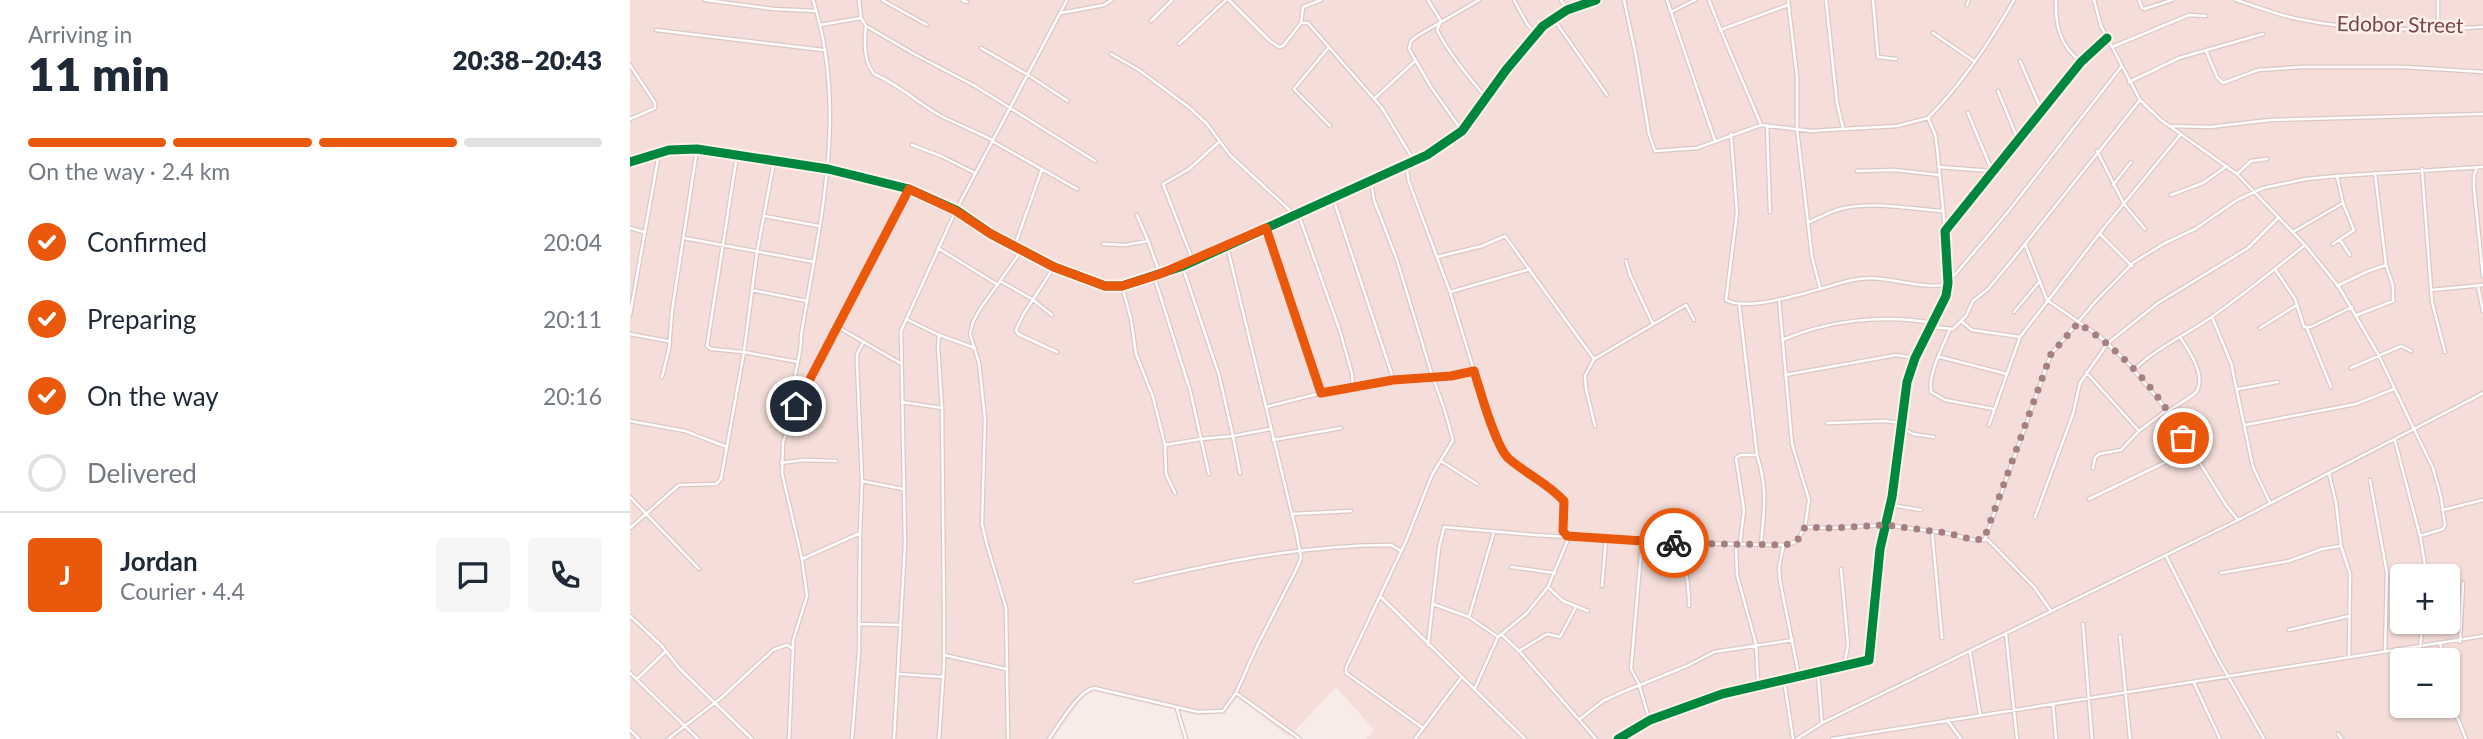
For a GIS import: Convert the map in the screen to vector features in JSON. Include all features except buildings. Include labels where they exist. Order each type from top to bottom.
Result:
[{"type":"street","points":[[705,0],[773,9],[816,11]]},
{"type":"street","points":[[796,406],[792,387],[828,169],[831,92],[813,0]]},
{"type":"street","points":[[859,0],[861,18],[866,26],[1011,108],[1095,161]]},
{"type":"street","points":[[882,0],[927,25]]},
{"type":"street","points":[[962,0],[967,2]]},
{"type":"street","points":[[894,739],[906,527],[901,331],[975,173],[1067,0]]},
{"type":"street","points":[[1061,13],[1104,5],[1112,0]]},
{"type":"street","points":[[1151,21],[1172,0]]},
{"type":"street","points":[[1178,44],[1228,0],[1270,41],[1279,47],[1283,46],[1301,23],[1303,7],[1321,0]]},
{"type":"street","points":[[1428,0],[1441,21]]},
{"type":"street","points":[[1462,131],[1409,49],[1411,41],[1471,2],[1479,0]]},
{"type":"street","points":[[1514,0],[1527,24],[1536,33]]},
{"type":"street","points":[[1561,0],[1567,10]]},
{"type":"street","points":[[630,162],[659,153],[697,149],[828,169],[909,189],[956,211],[1054,267],[1096,284],[1122,286],[1183,266],[1414,161],[1444,144],[1462,131],[1536,33],[1567,10],[1596,0]]},
{"type":"street","points":[[1624,0],[1653,149],[1662,151],[1697,148],[1761,125],[1797,129],[1843,129],[1897,126],[1928,118],[1974,61],[2014,0]]},
{"type":"street","points":[[1667,0],[1715,141]]},
{"type":"street","points":[[1671,12],[1695,0]]},
{"type":"street","points":[[1709,0],[1761,125]]},
{"type":"street","points":[[1788,0],[1797,77],[1797,129],[1812,257],[1821,289]]},
{"type":"street","points":[[1826,0],[1837,103],[1843,129]]},
{"type":"street","points":[[1872,0],[1878,55],[1880,58],[1896,59]]},
{"type":"street","points":[[1967,5],[1969,0]]},
{"type":"street","points":[[2056,0],[2056,28],[2073,56],[2081,62]]},
{"type":"street","points":[[2094,0],[2097,17],[2140,100],[2180,134],[2237,174],[2305,245],[2357,315],[2433,468],[2443,510],[2444,528],[2420,536]]},
{"type":"street","points":[[2139,0],[2144,9],[2172,0]]},
{"type":"street","name":"Edobor Street","points":[[2236,0],[2296,19],[2352,28],[2483,27]]},
{"type":"street","points":[[2438,0],[2438,28]]},
{"type":"street","points":[[1720,30],[1788,5]]},
{"type":"street","points":[[2112,47],[2189,15],[2206,16]]},
{"type":"street","points":[[819,25],[861,18]]},
{"type":"street","points":[[1553,19],[1607,94]]},
{"type":"street","points":[[1441,21],[1437,30],[1442,39],[1486,98]]},
{"type":"street","points":[[1301,23],[1308,23],[1375,98],[1414,161]]},
{"type":"street","points":[[866,26],[866,53],[869,67],[874,74],[940,115],[1077,189]]},
{"type":"street","points":[[656,30],[823,50]]},
{"type":"street","points":[[1933,33],[1974,61]]},
{"type":"street","points":[[2129,82],[2179,58],[2263,34]]},
{"type":"street","points":[[1945,231],[2081,62],[2107,38]]},
{"type":"street","points":[[1329,47],[1294,89],[1330,126]]},
{"type":"street","points":[[981,48],[1068,101]]},
{"type":"street","points":[[2206,51],[2217,77],[2223,83],[2259,71],[2302,67],[2404,67],[2483,72]]},
{"type":"street","points":[[1111,54],[1139,70],[1190,107],[1207,124],[1230,155],[1296,214],[1340,331],[1352,374],[1353,388]]},
{"type":"street","points":[[1375,98],[1415,61]]},
{"type":"street","points":[[2020,61],[2042,111]]},
{"type":"street","points":[[630,65],[655,103],[655,108],[630,119]]},
{"type":"street","points":[[1731,134],[1737,213],[1726,300],[1739,303],[1779,299],[1870,277],[1937,286],[1948,283],[2007,214],[2121,67]]},
{"type":"street","points":[[1998,91],[2018,140]]},
{"type":"street","points":[[1994,409],[1945,400],[1931,392],[1933,375],[1950,329],[1961,321],[1973,301],[1988,289],[2140,100]]},
{"type":"street","points":[[1968,113],[1992,171]]},
{"type":"street","points":[[2170,126],[2210,127],[2270,120],[2483,114]]},
{"type":"street","points":[[1618,739],[1650,720],[1722,694],[1866,662],[1870,657],[1880,549],[1891,505],[1907,382],[1915,358],[1946,296],[1948,283],[1940,175],[1935,134],[1928,118]]},
{"type":"street","points":[[1767,125],[1770,212]]},
{"type":"street","points":[[1989,425],[2020,337],[2180,134]]},
{"type":"street","points":[[1193,261],[1163,184],[1189,169],[1220,141]]},
{"type":"street","points":[[912,145],[942,156],[975,173]]},
{"type":"street","points":[[662,377],[697,149]]},
{"type":"street","points":[[2097,151],[2124,204],[2145,229]]},
{"type":"street","points":[[630,315],[659,153]]},
{"type":"street","points":[[737,155],[706,343],[711,349],[798,362]]},
{"type":"street","points":[[2237,174],[2251,161],[2267,159]]},
{"type":"street","points":[[630,528],[679,485],[719,483],[744,352],[757,252],[774,162]]},
{"type":"street","points":[[2113,186],[2132,162]]},
{"type":"street","points":[[1405,165],[1450,292],[1487,415],[1504,454],[1564,501],[1563,531],[1567,536]]},
{"type":"street","points":[[2171,195],[2209,180],[2227,166]]},
{"type":"street","points":[[1939,167],[1992,171]]},
{"type":"street","points":[[1984,539],[2051,354],[2134,261],[2195,229],[2254,191],[2306,179],[2422,169],[2483,167]]},
{"type":"street","points":[[2477,168],[2474,188],[2483,276]]},
{"type":"street","points":[[1015,246],[1042,169]]},
{"type":"street","points":[[2422,169],[2431,290],[2445,352]]},
{"type":"street","points":[[1857,171],[1894,170],[1940,175]]},
{"type":"street","points":[[2357,315],[2393,301],[2375,173]]},
{"type":"street","points":[[2333,244],[2354,230],[2343,204],[2337,176]]},
{"type":"street","points":[[1371,181],[1374,200],[1397,260],[1452,440],[1432,475],[1401,551],[1346,667],[1346,673],[1423,728]]},
{"type":"street","points":[[789,739],[793,641],[807,597],[802,559],[781,463],[783,442],[796,406],[909,189]]},
{"type":"street","points":[[1333,198],[1392,370],[1393,380]]},
{"type":"street","points":[[2292,232],[2343,204]]},
{"type":"street","points":[[1808,222],[1840,209],[1854,207],[1943,211]]},
{"type":"street","points":[[1137,215],[1148,241],[1190,390],[1209,474]]},
{"type":"street","points":[[764,216],[819,226]]},
{"type":"street","points":[[2035,517],[2073,414],[2080,383],[2108,343],[2158,303],[2248,248],[2278,218]]},
{"type":"street","points":[[630,228],[644,232]]},
{"type":"street","points":[[1266,228],[1321,393]]},
{"type":"street","points":[[2100,234],[2132,266]]},
{"type":"street","points":[[1437,257],[1482,246],[1505,236],[1594,359]]},
{"type":"street","points":[[684,238],[814,262]]},
{"type":"street","points":[[2340,240],[2350,255]]},
{"type":"street","points":[[1103,244],[1125,246],[1148,241]]},
{"type":"street","points":[[2025,244],[2047,300],[2108,343],[2134,370],[2168,410],[2190,450],[2238,520]]},
{"type":"street","points":[[2134,370],[2150,354],[2212,317],[2305,245]]},
{"type":"street","points":[[1049,739],[1088,689],[1102,689],[1198,712],[1218,712],[1226,708],[1236,693],[1301,558],[1227,246]]},
{"type":"street","points":[[938,248],[1032,299],[1052,315]]},
{"type":"street","points":[[1008,739],[1006,608],[982,524],[985,419],[979,363],[970,334],[973,322],[1022,250]]},
{"type":"street","points":[[1626,261],[1653,324]]},
{"type":"street","points":[[2337,286],[2386,265]]},
{"type":"street","points":[[1183,266],[1219,375],[1240,473]]},
{"type":"street","points":[[1054,267],[1023,315],[1017,333],[1057,352]]},
{"type":"street","points":[[1450,292],[1530,269]]},
{"type":"street","points":[[2275,269],[2288,286],[2331,387]]},
{"type":"street","points":[[2014,312],[2040,281]]},
{"type":"street","points":[[1122,286],[1131,319],[1136,354],[1153,397],[1165,445],[1166,474],[1175,493]]},
{"type":"street","points":[[2431,290],[2481,286],[2483,311]]},
{"type":"street","points":[[752,290],[808,301]]},
{"type":"street","points":[[1682,298],[1694,320]]},
{"type":"street","points":[[1428,645],[1442,528],[1683,543],[1785,545],[1797,541],[1805,527],[1809,500],[1792,444],[1779,299]]},
{"type":"street","points":[[1739,303],[1757,455],[1765,478],[1766,503],[1761,544]]},
{"type":"street","points":[[1595,426],[1586,389],[1586,376],[1594,359],[1686,305]]},
{"type":"street","points":[[2260,328],[2297,305]]},
{"type":"street","points":[[2307,328],[2352,307]]},
{"type":"street","points":[[2212,317],[2231,363],[2253,467],[2270,503]]},
{"type":"street","points":[[906,318],[939,335],[975,348]]},
{"type":"street","points":[[1782,340],[1815,328],[1864,320],[1901,319],[1950,329]]},
{"type":"street","points":[[1961,321],[1972,330],[2020,337]]},
{"type":"street","points":[[836,326],[901,364]]},
{"type":"street","points":[[630,334],[669,341]]},
{"type":"street","points":[[939,335],[944,655],[939,739]]},
{"type":"street","points":[[2093,468],[2095,458],[2099,454],[2121,450],[2139,431],[2198,389],[2198,374],[2194,361],[2180,337]]},
{"type":"street","points":[[852,739],[859,624],[862,481],[857,354],[863,343]]},
{"type":"street","points":[[2351,368],[2401,346],[2411,351]]},
{"type":"street","points":[[1785,375],[1896,355],[1915,358]]},
{"type":"street","points":[[1940,357],[2007,374]]},
{"type":"street","points":[[1265,408],[1321,393],[1393,380],[1451,376],[1474,371]]},
{"type":"street","points":[[2086,372],[2139,431]]},
{"type":"street","points":[[2238,389],[2278,382]]},
{"type":"street","points":[[2245,425],[2340,408],[2367,401],[2394,389]]},
{"type":"street","points":[[1784,680],[1795,739],[1822,723],[2238,520],[2483,393]]},
{"type":"street","points":[[902,402],[942,408]]},
{"type":"street","points":[[630,421],[685,431],[727,447]]},
{"type":"street","points":[[1827,423],[1885,421],[1901,425],[1913,433],[1934,437]]},
{"type":"street","points":[[1273,440],[1341,428]]},
{"type":"street","points":[[1165,445],[1270,429]]},
{"type":"street","points":[[2186,443],[2210,432]]},
{"type":"street","points":[[2395,440],[2425,564]]},
{"type":"street","points":[[2089,499],[2190,450]]},
{"type":"street","points":[[1757,455],[1740,455],[1737,458],[1744,510],[1738,543],[1737,575],[1756,644],[1758,685]]},
{"type":"street","points":[[781,463],[836,461]]},
{"type":"street","points":[[1441,461],[1477,484]]},
{"type":"street","points":[[2329,473],[2341,546],[2350,574],[2349,656]]},
{"type":"street","points":[[2370,480],[2387,573],[2385,651]]},
{"type":"street","points":[[862,481],[904,489]]},
{"type":"street","points":[[630,497],[699,569]]},
{"type":"street","points":[[2443,510],[2483,500]]},
{"type":"street","points":[[1891,505],[1921,510]]},
{"type":"street","points":[[1292,514],[1351,511]]},
{"type":"street","points":[[1805,527],[1886,525],[1974,540],[1984,539],[1991,542],[2034,587],[2051,611]]},
{"type":"street","points":[[1932,531],[1942,638]]},
{"type":"street","points":[[1469,617],[1494,532]]},
{"type":"street","points":[[802,559],[860,533]]},
{"type":"street","points":[[1474,689],[1500,636],[1527,613],[1548,587],[1567,536]]},
{"type":"street","points":[[1602,586],[1606,539]]},
{"type":"street","points":[[1643,541],[1631,669],[1639,684],[1650,720]]},
{"type":"street","points":[[1683,543],[1683,558],[1690,590],[1689,606]]},
{"type":"street","points":[[1135,582],[1201,566],[1300,550],[1391,545],[1401,551]]},
{"type":"street","points":[[1785,545],[1780,555],[1780,581],[1799,676]]},
{"type":"street","points":[[2221,573],[2289,561],[2322,549],[2341,546]]},
{"type":"street","points":[[2166,556],[2264,739]]},
{"type":"street","points":[[1511,567],[1555,572]]},
{"type":"street","points":[[1841,569],[1848,645],[1844,666]]},
{"type":"street","points":[[2460,642],[2463,583]]},
{"type":"street","points":[[1548,587],[1563,601],[1588,611]]},
{"type":"street","points":[[1380,596],[1525,739]]},
{"type":"street","points":[[1433,604],[1469,617],[1519,651],[1595,739]]},
{"type":"street","points":[[1519,651],[1547,634],[1560,637],[1576,607]]},
{"type":"street","points":[[630,616],[752,739]]},
{"type":"street","points":[[2289,630],[2349,616]]},
{"type":"street","points":[[859,624],[901,625]]},
{"type":"street","points":[[2083,624],[2092,739]]},
{"type":"street","points":[[2006,634],[2017,739]]},
{"type":"street","points":[[2420,647],[2422,634]]},
{"type":"street","points":[[2120,636],[2130,739]]},
{"type":"street","points":[[1832,739],[2349,656],[2460,642],[2483,636]]},
{"type":"street","points":[[1580,719],[1603,701],[1714,652],[1793,640]]},
{"type":"street","points":[[2440,644],[2441,648]]},
{"type":"street","points":[[668,739],[715,703],[773,649],[788,645],[793,649]]},
{"type":"street","points":[[637,679],[666,651]]},
{"type":"street","points":[[1970,652],[1980,715]]},
{"type":"street","points":[[944,655],[1006,669]]},
{"type":"street","points":[[630,673],[698,739]]},
{"type":"street","points":[[1817,673],[1822,723]]},
{"type":"street","points":[[898,674],[943,677]]},
{"type":"street","points":[[1415,739],[1461,678]]},
{"type":"street","points":[[2194,683],[2220,739]]},
{"type":"street","points":[[1236,693],[1300,739]]},
{"type":"street","points":[[2053,704],[2056,739]]},
{"type":"street","points":[[1176,708],[1186,739]]},
{"type":"street","points":[[2457,718],[2466,739]]},
{"type":"street","points":[[1947,720],[1961,739]]},
{"type":"street","points":[[630,730],[639,739]]},
{"type":"street","points":[[2338,734],[2342,739]]},
{"type":"shaded area","points":[[630,0],[2483,0],[2483,739],[1366,739],[1374,730],[1336,687],[1289,737],[1237,697],[1225,713],[1198,715],[1094,691],[1083,697],[1053,739],[630,739]]},
{"type":"cycle path","points":[[630,162],[669,150],[697,149],[828,169],[909,189],[956,210],[991,234],[1054,267],[1105,286],[1122,286],[1183,266],[1427,155],[1462,131],[1506,70],[1543,26],[1567,10],[1596,0]]},
{"type":"cycle path","points":[[1618,739],[1650,720],[1722,694],[1869,660],[1880,549],[1892,497],[1907,382],[1915,358],[1946,296],[1948,283],[1945,231],[2081,62],[2107,38]]},
{"type":"way so far","points":[[1674,543],[1785,545],[1797,541],[1805,527],[1866,525],[1886,525],[1947,533],[1974,540],[1984,539],[2051,354],[2078,323],[2099,336],[2127,362],[2167,410],[2183,438]]},
{"type":"route","points":[[796,406],[909,189],[956,211],[991,234],[1054,267],[1105,286],[1122,286],[1183,266],[1266,228],[1321,393],[1393,380],[1451,376],[1474,371],[1487,415],[1504,454],[1564,501],[1563,531],[1567,536],[1674,543]]}]
